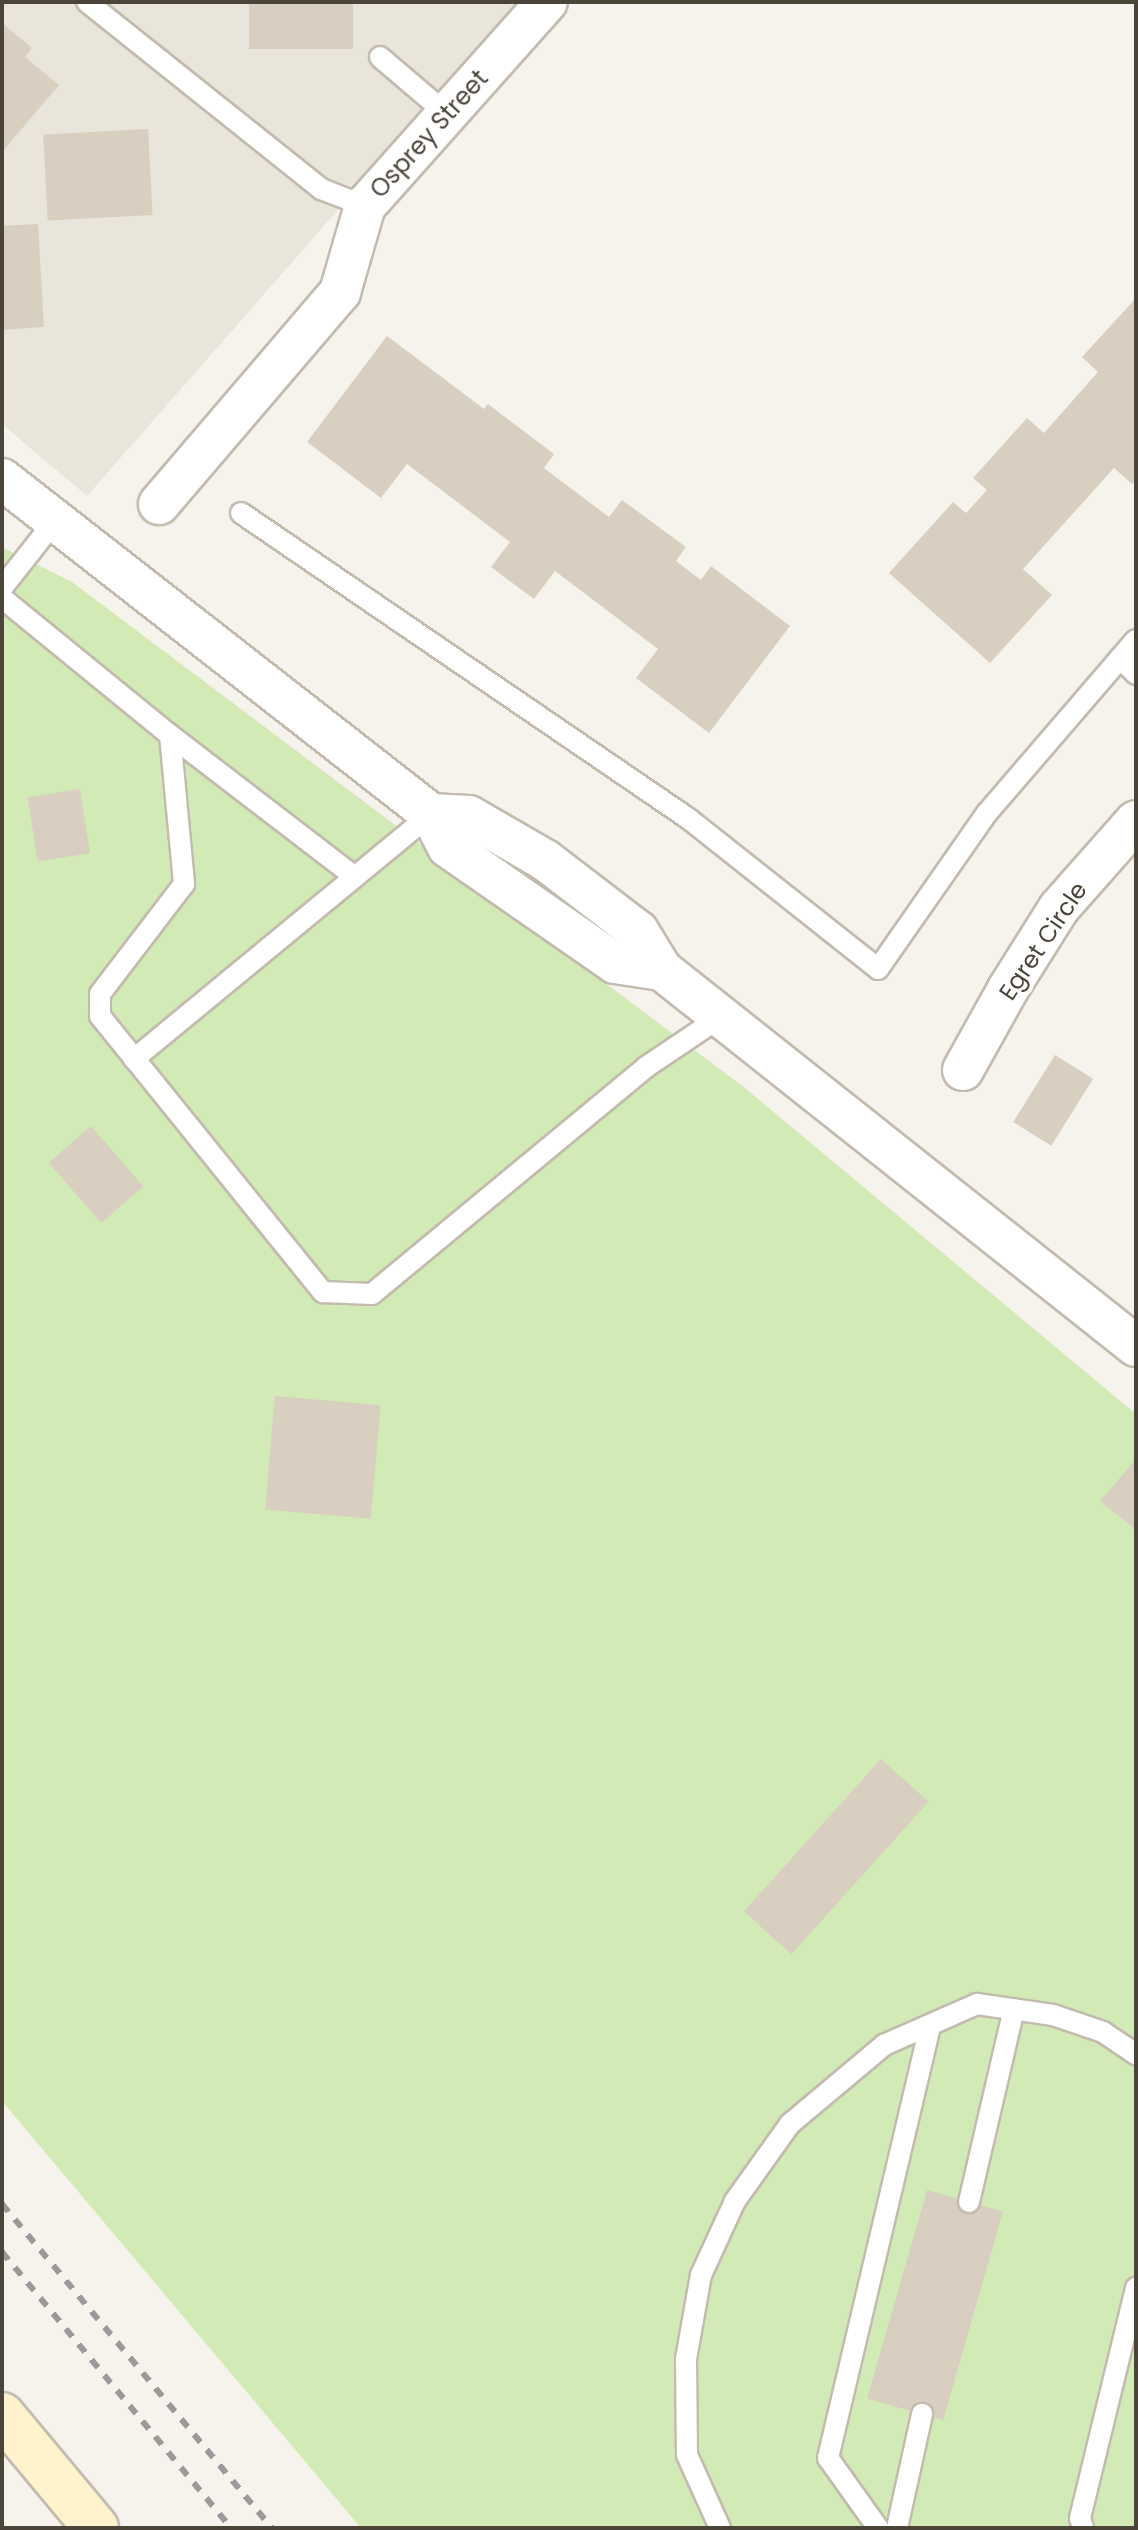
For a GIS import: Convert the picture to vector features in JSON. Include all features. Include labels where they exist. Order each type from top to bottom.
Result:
[{"type":"street","name":"Osprey Street","points":[[159,504],[340,292],[365,206],[447,114],[533,7]]},
{"type":"street","points":[[2,479],[431,814],[469,816],[545,860],[638,931],[662,970],[1136,1346]]},
{"type":"street","name":"Egret Circle","points":[[963,1070],[1008,989],[1059,908],[1136,821]]},
{"type":"street","points":[[2,2415],[96,2528]]},
{"type":"lane","points":[[87,2],[321,189],[365,206]]},
{"type":"lane","points":[[380,57],[447,114]]},
{"type":"lane","points":[[241,513],[689,819],[878,969],[987,813],[1136,640]]},
{"type":"lane","points":[[2,588],[54,522]]},
{"type":"lane","points":[[2,598],[170,735],[355,877]]},
{"type":"lane","points":[[1120,658],[1136,674]]},
{"type":"lane","points":[[170,735],[184,884],[100,994],[100,1016],[323,1292],[372,1294],[646,1067],[722,1016]]},
{"type":"lane","points":[[134,1059],[431,814]]},
{"type":"lane","points":[[720,2528],[687,2455],[686,2359],[701,2275],[735,2201],[790,2124],[884,2045],[977,2004],[1053,2015],[1103,2032],[1136,2054]]},
{"type":"lane","points":[[969,2202],[1014,2009]]},
{"type":"lane","points":[[878,2528],[828,2458],[930,2025]]},
{"type":"lane","points":[[1083,2528],[1080,2518],[1136,2288]]},
{"type":"lane","points":[[897,2528],[922,2414]]},
{"type":"shaded area","points":[[2,2],[520,2],[87,496],[2,424]]},
{"type":"green space","points":[[2,547],[72,582],[745,1088],[1136,1414],[1136,2528],[361,2528],[2,2101]]},
{"type":"building","points":[[249,2],[353,2],[353,49],[249,49]]},
{"type":"building","points":[[2,23],[32,48],[25,57],[59,85],[2,152]]},
{"type":"building","points":[[148,129],[153,215],[48,220],[43,134]]},
{"type":"building","points":[[38,224],[44,327],[2,330],[2,226]]},
{"type":"building","points":[[1136,298],[1136,479],[1132,484],[1114,468],[1023,569],[1052,595],[990,663],[889,573],[953,502],[966,513],[987,490],[973,478],[1027,418],[1044,433],[1098,372],[1082,357]]},
{"type":"building","points":[[387,336],[484,409],[488,404],[554,454],[544,468],[609,517],[622,500],[686,547],[676,561],[701,580],[711,566],[790,626],[709,733],[636,678],[658,649],[555,571],[534,599],[491,567],[510,542],[407,464],[381,498],[307,442]]},
{"type":"building","points":[[80,789],[90,853],[38,861],[28,797]]},
{"type":"building","points":[[1055,1055],[1093,1079],[1051,1146],[1013,1122]]},
{"type":"building","points":[[91,1126],[143,1186],[101,1223],[49,1163]]},
{"type":"building","points":[[275,1396],[381,1405],[371,1519],[265,1510]]},
{"type":"building","points":[[1136,1459],[1136,1530],[1100,1501]]},
{"type":"building","points":[[881,1759],[929,1802],[791,1954],[744,1911]]},
{"type":"building","points":[[927,2190],[1003,2212],[943,2420],[867,2399]]},
{"type":"railway","points":[[2,2204],[272,2528]]},
{"type":"railway","points":[[2,2252],[231,2528]]}]
